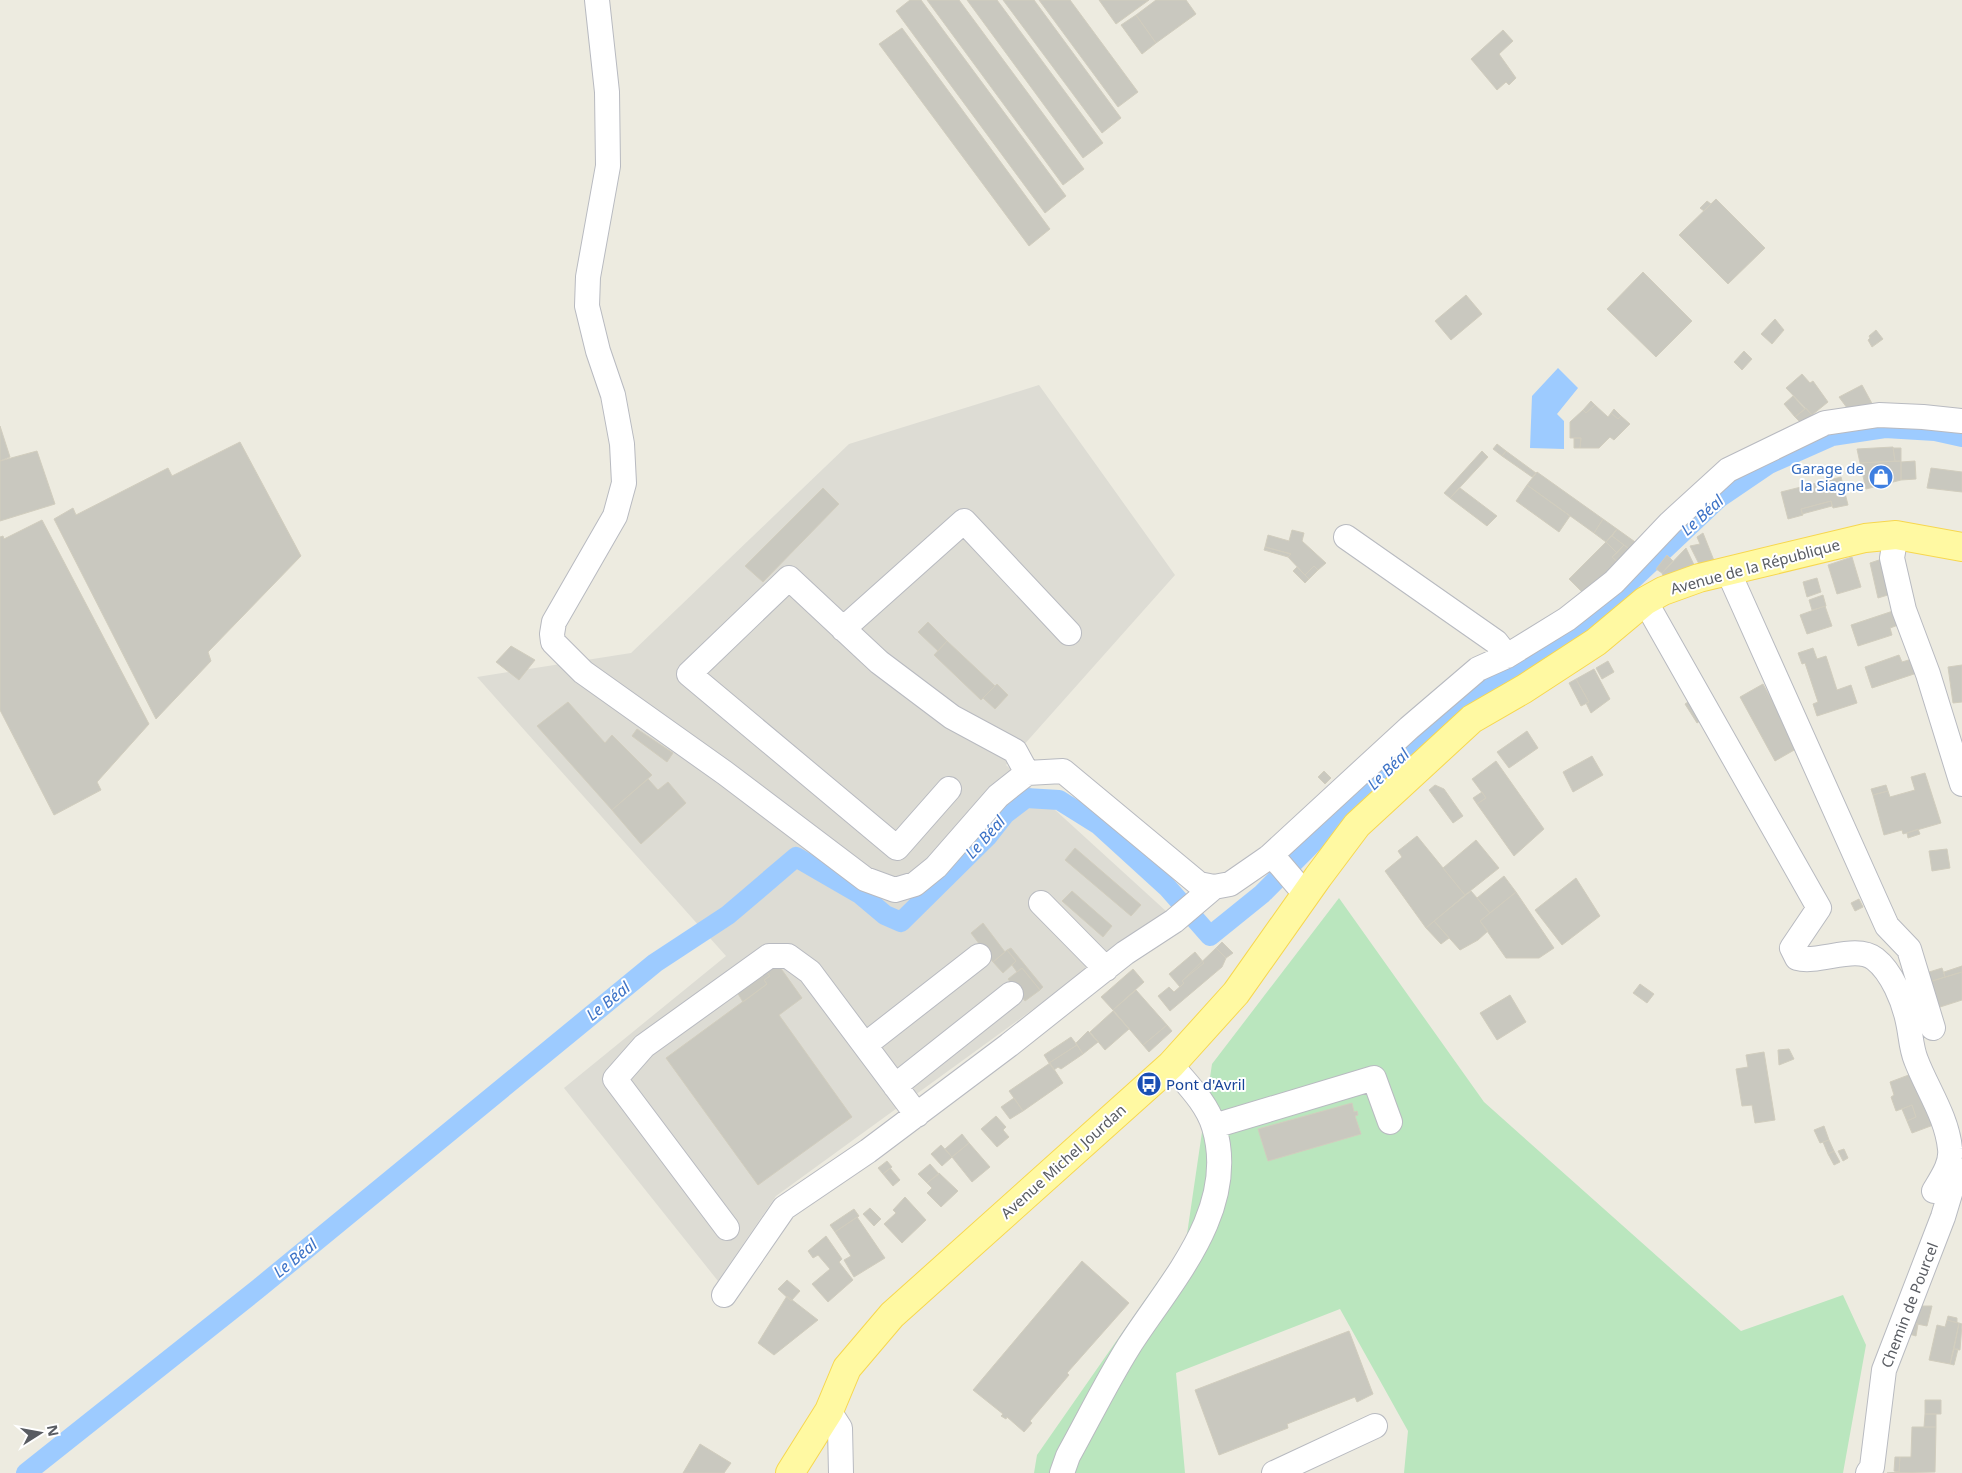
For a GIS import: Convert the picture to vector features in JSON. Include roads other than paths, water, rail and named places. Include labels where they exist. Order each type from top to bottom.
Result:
[{"type":"main road","name":"Avenue de la République","points":[[1358,825],[1472,719],[1524,689],[1596,642],[1645,601],[1663,590],[1728,571],[1865,538],[1896,535],[1962,546]]},
{"type":"main road","name":"Avenue Michel Jourdan","points":[[793,1472],[829,1411],[847,1368],[892,1315],[1171,1065],[1236,993],[1299,887],[1358,825]]},
{"type":"street","points":[[597,0],[608,92],[608,166],[588,277],[587,306],[598,351],[613,395],[622,444],[624,483],[615,516],[554,622],[553,642],[583,672],[620,696],[726,773],[865,879],[896,890],[915,884],[936,867],[998,796],[1027,773],[1063,771],[1199,884],[1214,888]]},
{"type":"street","points":[[724,1296],[784,1208],[917,1115],[1214,888],[1230,884],[1273,859],[1409,728],[1478,669],[1507,656],[1567,619],[1614,582],[1695,500],[1728,470],[1825,423],[1880,415],[1923,416],[1962,421]]},
{"type":"street","points":[[843,629],[964,521],[1070,633]]},
{"type":"street","points":[[1896,535],[1892,558],[1904,610],[1928,674],[1962,784]]},
{"type":"street","points":[[1346,537],[1496,642],[1507,656]]},
{"type":"street","points":[[1728,571],[1887,926],[1909,949],[1932,1028]]},
{"type":"street","points":[[949,789],[897,848],[689,674],[789,578],[879,662],[952,717],[1015,752],[1027,773]]},
{"type":"street","points":[[1645,601],[1819,908],[1792,948],[1797,958],[1808,960],[1852,953],[1867,956],[1874,958],[1892,980],[1908,1020],[1915,1058],[1940,1114],[1950,1150],[1946,1169],[1934,1191]]},
{"type":"street","points":[[1273,859],[1299,887]]},
{"type":"street","points":[[1041,903],[1106,969]]},
{"type":"street","points":[[727,1228],[615,1079],[644,1046],[769,956],[788,956],[810,972],[917,1115]]},
{"type":"street","points":[[865,1045],[979,956]]},
{"type":"street","points":[[895,1086],[1011,994]]},
{"type":"street","points":[[1062,1473],[1068,1456],[1128,1347],[1193,1252],[1215,1198],[1220,1158],[1214,1126],[1204,1106],[1171,1065]]},
{"type":"street","points":[[1214,1126],[1374,1078],[1390,1122]]},
{"type":"street","name":"Chemin de Pourcel","points":[[1868,1473],[1872,1467],[1884,1370],[1943,1217],[1952,1187],[1962,1170]]},
{"type":"street","points":[[829,1411],[840,1428],[841,1473]]},
{"type":"street","points":[[1274,1473],[1375,1426]]},
{"type":"water","points":[[1558,368],[1578,388],[1557,414],[1564,421],[1564,449],[1530,448],[1532,396]]},
{"type":"waterway","name":"Le Béal","points":[[26,1473],[259,1288],[655,963],[728,915],[796,857],[860,894],[885,915],[901,922],[987,837],[1005,814],[1026,798],[1059,800],[1099,825],[1167,887],[1210,936],[1262,894],[1386,769],[1472,692],[1581,628],[1719,498],[1769,464],[1832,436],[1885,428],[1935,431],[1962,437]]},
{"type":"place","name":"Garage de la Siagne","points":[[1881,477]]},
{"type":"place","name":"Pont d'Avril","points":[[1149,1084]]}]
